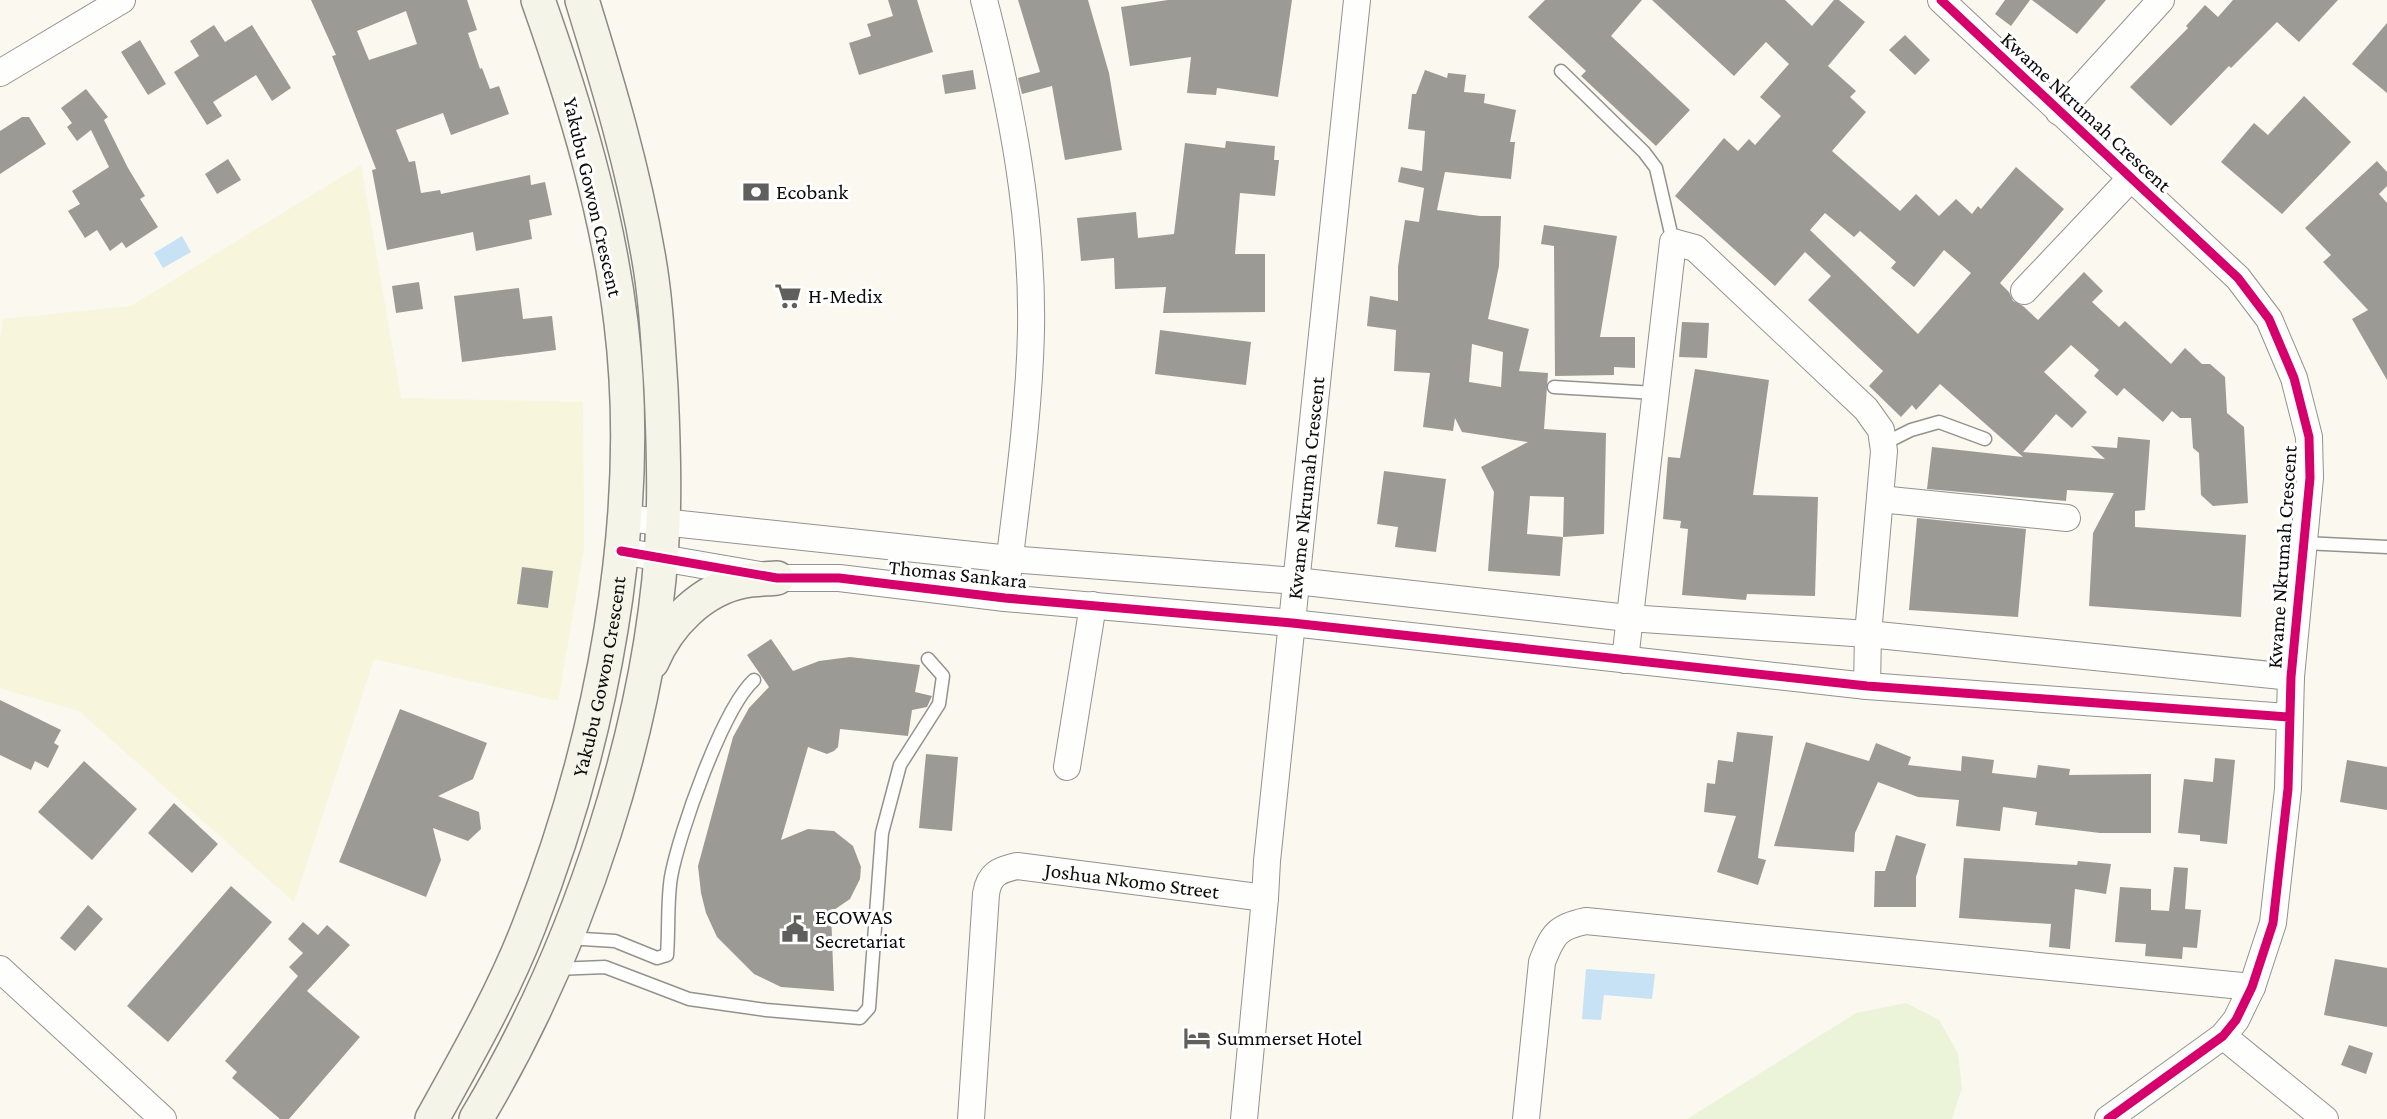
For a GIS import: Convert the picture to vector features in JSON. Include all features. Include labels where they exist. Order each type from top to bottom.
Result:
[{"type":"main road","name":"Yakubu Gowon Crescent","points":[[432,1119],[483,1026],[529,928],[554,860],[590,732],[625,518],[626,387],[621,323],[612,267],[586,152],[538,0]]},
{"type":"main road","name":"Yakubu Gowon Crescent","points":[[477,1119],[500,1080],[554,969],[621,777],[645,677],[660,558],[663,522],[663,432],[657,322],[649,256],[614,102],[582,0]]},
{"type":"main road","points":[[645,677],[659,646],[682,615],[714,591],[744,581],[777,578]]},
{"type":"street","points":[[0,73],[122,0]]},
{"type":"street","points":[[984,0],[1015,135],[1029,244],[1031,332],[1005,598]]},
{"type":"street","name":"Kwame Nkrumah Crescent","points":[[1244,1119],[1265,898],[1266,861],[1357,0]]},
{"type":"street","name":"Kwame Nkrumah Crescent","points":[[1941,0],[2238,278],[2269,319],[2294,378],[2309,437],[2310,478],[2291,677],[2288,789],[2274,923],[2252,987],[2236,1020],[2223,1036],[2115,1117]]},
{"type":"street","points":[[2059,112],[2161,0]]},
{"type":"street","points":[[2024,291],[2131,178]]},
{"type":"street","points":[[1625,660],[1628,618],[1673,242],[1695,248],[1866,409],[1881,429],[1883,444],[1868,634],[1867,686]]},
{"type":"street","points":[[1880,499],[2067,518]]},
{"type":"street","points":[[625,518],[1010,559],[1296,581],[1628,618],[1868,634],[2291,677]]},
{"type":"street","name":"Thomas Sankara","points":[[621,551],[777,578],[839,578],[1005,598],[1292,623],[1867,686],[2289,717]]},
{"type":"street","points":[[1067,767],[1093,606]]},
{"type":"street","name":"Joshua Nkomo Street","points":[[971,1119],[986,894],[990,878],[998,871],[1017,866],[1265,898]]},
{"type":"street","points":[[1526,1119],[1542,962],[1551,940],[1564,926],[1586,921],[2252,987]]},
{"type":"street","points":[[0,969],[163,1119]]},
{"type":"street","points":[[2223,1036],[2325,1119]]},
{"type":"lane","points":[[1561,71],[1644,152],[1656,168],[1673,242]]},
{"type":"lane","points":[[1554,387],[1655,393]]},
{"type":"lane","points":[[1883,444],[1911,430],[1939,422],[1985,439]]},
{"type":"lane","points":[[2304,543],[2387,547]]},
{"type":"lane","points":[[554,969],[605,967],[689,999],[766,1010],[860,1018],[869,1008],[882,833],[900,765],[939,704],[943,676],[928,659]]},
{"type":"lane","points":[[566,937],[615,941],[657,958],[667,955],[671,878],[692,806],[724,726],[743,690],[754,680]]},
{"type":"shaded area","points":[[361,165],[401,398],[583,402],[584,549],[558,701],[374,659],[294,902],[79,711],[0,688],[0,341],[3,319],[131,306]]},
{"type":"green space","points":[[1906,1003],[1939,1020],[1958,1053],[1962,1088],[1952,1119],[1687,1119],[1856,1013]]},
{"type":"water","points":[[182,236],[191,252],[163,268],[154,253]]},
{"type":"water","points":[[1586,969],[1655,974],[1652,999],[1604,995],[1601,1020],[1582,1019]]},
{"type":"building","points":[[311,0],[467,0],[477,30],[468,33],[480,69],[482,68],[490,89],[499,86],[509,114],[451,135],[443,113],[396,130],[409,162],[415,161],[421,193],[440,190],[441,194],[530,175],[531,185],[545,182],[552,215],[529,220],[532,239],[476,251],[473,232],[387,250],[372,170],[376,169],[332,56],[336,55]],"holes":[[[406,11],[417,44],[369,60],[357,31]]]},
{"type":"building","points":[[888,0],[917,0],[933,52],[859,75],[849,43],[871,36],[867,24],[893,16]]},
{"type":"building","points":[[1018,0],[1088,0],[1109,73],[1122,150],[1065,160],[1052,86],[1022,94],[1018,78],[1040,72]]},
{"type":"building","points":[[1168,0],[1292,0],[1278,97],[1217,88],[1216,95],[1187,93],[1191,57],[1130,66],[1121,7]]},
{"type":"building","points":[[1545,0],[1642,0],[1611,36],[1690,110],[1656,146],[1581,76],[1586,71],[1528,17]]},
{"type":"building","points":[[1652,0],[1785,0],[1812,26],[1834,0],[1839,0],[1865,22],[1828,66],[1856,91],[1850,97],[1866,112],[1832,151],[1900,211],[1916,194],[1939,216],[1956,199],[1972,214],[1978,206],[1981,209],[2016,167],[2064,209],[2000,283],[2009,292],[2013,301],[2023,306],[2038,320],[2084,272],[2103,291],[2092,302],[2119,327],[2125,321],[2171,364],[2185,348],[2202,364],[2210,364],[2225,377],[2227,413],[2244,427],[2248,503],[2213,506],[2201,495],[2199,453],[2193,448],[2191,418],[2180,418],[2172,411],[2163,422],[2124,388],[2117,396],[2094,376],[2099,370],[2071,345],[2044,372],[2087,412],[2072,428],[2056,414],[2023,452],[2105,459],[2091,446],[2117,448],[2118,437],[2150,440],[2145,510],[2135,511],[2135,527],[2246,535],[2241,617],[2089,606],[2093,533],[2114,493],[2067,490],[2066,501],[1927,489],[1932,447],[2023,457],[1940,384],[1916,410],[1912,405],[1901,417],[1869,386],[1883,371],[1808,300],[1831,276],[1805,252],[1775,286],[1675,196],[1724,138],[1738,151],[1749,139],[1755,145],[1781,116],[1760,97],[1789,64],[1766,42],[1734,76]],"holes":[[[1825,213],[1854,237],[1860,231],[1896,262],[1891,268],[1914,287],[1944,250],[1971,273],[1918,334],[1810,230]]]},
{"type":"building","points":[[2005,0],[2030,0],[2011,26],[1995,14]]},
{"type":"building","points":[[2032,0],[2106,0],[2077,34]]},
{"type":"building","points":[[2233,0],[2338,0],[2299,42],[2277,22],[2231,68],[2229,66],[2171,126],[2130,87],[2188,28],[2186,26],[2205,5],[2218,17]]},
{"type":"building","points":[[2387,23],[2387,93],[2352,64]]},
{"type":"building","points":[[214,25],[225,42],[252,25],[291,88],[272,101],[256,75],[213,102],[222,116],[207,125],[174,72],[199,56],[190,41]]},
{"type":"building","points":[[1905,35],[1930,60],[1915,75],[1889,50]]},
{"type":"building","points":[[140,40],[166,84],[148,95],[121,52]]},
{"type":"building","points":[[973,70],[976,89],[945,94],[942,75]]},
{"type":"building","points":[[1425,70],[1447,78],[1448,73],[1466,75],[1464,92],[1485,94],[1484,103],[1516,110],[1510,142],[1515,142],[1511,179],[1445,172],[1437,210],[1480,216],[1501,216],[1499,266],[1488,319],[1529,329],[1519,371],[1548,373],[1544,429],[1606,433],[1604,534],[1563,537],[1560,576],[1488,571],[1494,492],[1481,467],[1528,442],[1462,432],[1455,418],[1453,431],[1423,427],[1430,373],[1394,371],[1396,330],[1367,326],[1370,296],[1398,301],[1398,267],[1405,220],[1419,222],[1424,188],[1398,182],[1401,167],[1422,171],[1425,131],[1408,129],[1412,94],[1416,94]],"holes":[[[1472,344],[1503,352],[1501,387],[1469,382]],[[1530,496],[1564,497],[1563,537],[1527,534]]]},
{"type":"building","points":[[86,89],[108,117],[104,120],[145,196],[140,199],[158,227],[126,248],[122,242],[110,251],[97,230],[85,238],[68,211],[80,204],[72,191],[109,167],[91,130],[77,141],[67,127],[72,123],[61,108]]},
{"type":"building","points":[[2304,96],[2351,142],[2282,214],[2221,162],[2254,123],[2268,135]]},
{"type":"building","points":[[22,117],[29,117],[46,144],[0,174],[0,131]]},
{"type":"building","points":[[1226,141],[1275,146],[1274,160],[1279,160],[1275,196],[1240,193],[1235,254],[1265,254],[1265,312],[1163,313],[1166,287],[1115,289],[1114,258],[1081,261],[1077,218],[1136,212],[1138,238],[1174,234],[1185,143],[1225,148]]},
{"type":"building","points":[[228,159],[241,180],[217,194],[205,174]]},
{"type":"building","points":[[2377,161],[2387,172],[2387,186],[2379,194],[2387,203],[2387,380],[2352,319],[2368,310],[2323,262],[2331,255],[2305,228]]},
{"type":"building","points":[[1544,225],[1617,236],[1600,337],[1635,337],[1635,368],[1614,367],[1614,375],[1555,376],[1554,246],[1541,244]]},
{"type":"building","points":[[419,282],[423,309],[396,313],[392,286]]},
{"type":"building","points":[[519,288],[523,319],[552,316],[556,350],[462,362],[454,296]]},
{"type":"building","points":[[1682,322],[1709,323],[1707,358],[1679,357]]},
{"type":"building","points":[[1160,330],[1251,342],[1246,385],[1155,374]]},
{"type":"building","points":[[1695,369],[1769,380],[1753,495],[1818,497],[1815,596],[1747,594],[1746,600],[1682,595],[1688,529],[1680,528],[1681,521],[1663,519],[1668,457],[1680,458]]},
{"type":"building","points":[[1384,471],[1446,479],[1436,552],[1395,547],[1398,527],[1377,524]]},
{"type":"building","points":[[1917,518],[2026,529],[2018,617],[1909,610]]},
{"type":"building","points":[[522,567],[553,571],[548,608],[517,604]]},
{"type":"building","points":[[771,639],[793,671],[819,661],[850,657],[920,665],[915,692],[932,696],[927,707],[912,710],[908,736],[840,729],[838,747],[834,751],[827,754],[808,747],[781,840],[808,829],[834,831],[853,846],[861,867],[860,879],[850,899],[831,912],[834,991],[781,987],[754,974],[717,937],[706,913],[701,893],[698,866],[733,737],[749,708],[769,687],[747,655]]},
{"type":"building","points":[[0,700],[61,730],[54,743],[59,746],[48,768],[35,761],[31,770],[0,755]]},
{"type":"building","points":[[400,709],[487,743],[473,779],[438,796],[479,812],[481,829],[468,841],[433,828],[441,860],[426,897],[339,862]]},
{"type":"building","points":[[1737,732],[1773,736],[1758,858],[1766,860],[1758,885],[1717,872],[1736,816],[1704,812],[1707,783],[1715,784],[1718,760],[1733,762]]},
{"type":"building","points":[[1806,742],[1869,761],[1876,743],[1911,757],[1908,765],[1961,771],[1962,756],[1994,760],[1992,773],[2036,778],[2038,765],[2070,769],[2069,775],[2151,774],[2151,833],[2100,833],[2035,825],[2037,812],[2003,807],[2000,831],[1956,826],[1959,800],[1918,797],[1878,782],[1855,833],[1854,852],[1774,846]]},
{"type":"building","points":[[926,754],[958,757],[952,831],[919,828]]},
{"type":"building","points":[[2215,758],[2235,760],[2227,844],[2200,841],[2200,835],[2178,833],[2184,779],[2213,782]]},
{"type":"building","points":[[2347,760],[2387,767],[2387,810],[2340,802]]},
{"type":"building","points":[[84,761],[137,809],[92,860],[38,812]]},
{"type":"building","points":[[174,803],[218,844],[192,873],[148,833]]},
{"type":"building","points":[[1896,835],[1926,844],[1916,877],[1916,907],[1874,907],[1875,871],[1885,871]]},
{"type":"building","points":[[1964,858],[2077,865],[2078,861],[2111,864],[2106,894],[2075,889],[2070,949],[2049,947],[2051,924],[1959,918]]},
{"type":"building","points":[[2174,867],[2188,868],[2185,909],[2201,910],[2197,948],[2183,947],[2182,959],[2145,956],[2146,944],[2115,942],[2120,887],[2151,889],[2151,910],[2169,911]]},
{"type":"building","points":[[231,886],[272,922],[168,1042],[127,1006]]},
{"type":"building","points":[[88,905],[103,919],[75,951],[60,938]]},
{"type":"building","points":[[303,922],[318,935],[327,925],[350,945],[307,991],[360,1037],[289,1119],[280,1119],[232,1078],[237,1072],[225,1061],[298,976],[289,967],[303,953],[288,939]]},
{"type":"building","points":[[2335,959],[2387,968],[2387,1027],[2324,1015]]},
{"type":"building","points":[[2349,1045],[2373,1053],[2366,1074],[2341,1065]]},
{"type":"cycle path","points":[[1941,0],[2238,278],[2269,319],[2294,378],[2309,437],[2310,478],[2291,677],[2288,789],[2273,923],[2252,987],[2236,1020],[2223,1036],[2108,1119]]},
{"type":"cycle path","points":[[621,551],[777,578],[839,578],[1005,598],[1292,623],[1867,686],[2289,717]]},
{"type":"place","name":"Ecobank","points":[[756,192]]},
{"type":"place","name":"H-Medix","points":[[788,296]]},
{"type":"place","name":"ECOWAS Secretariat","points":[[795,929]]},
{"type":"place","name":"Summerset Hotel","points":[[1197,1038]]}]
